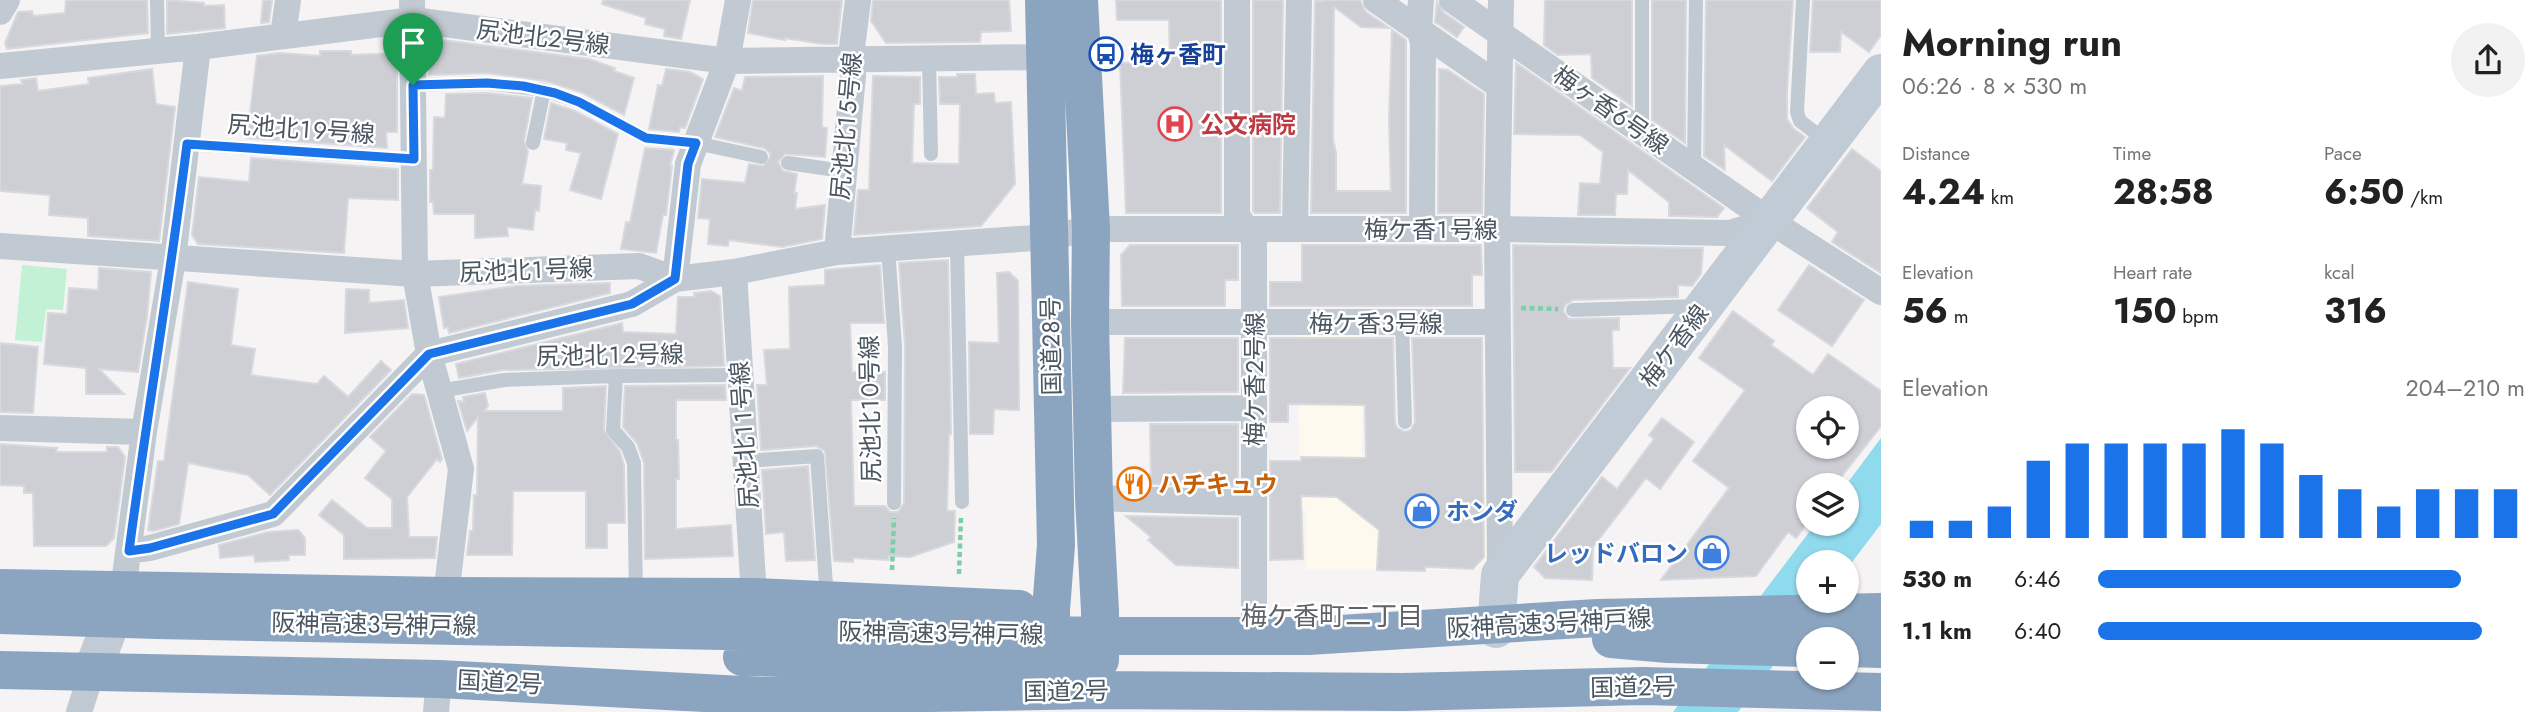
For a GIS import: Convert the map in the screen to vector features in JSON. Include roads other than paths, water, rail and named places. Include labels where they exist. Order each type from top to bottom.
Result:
[{"type":"highway","name":"国道28号","points":[[1044,0],[1056,545],[1051,610],[1051,701]]},
{"type":"highway","name":"国道28号","points":[[1079,0],[1091,229],[1090,322],[1100,611],[1099,701]]},
{"type":"highway","name":"国道2号","points":[[0,587],[123,592],[754,597],[1254,617],[1496,629],[1668,644],[1796,648]]},
{"type":"highway","name":"阪神高速3号神戸線","points":[[0,615],[171,621],[694,630],[1308,636],[1597,618],[1881,612]]},
{"type":"highway","name":"阪神高速3号神戸線","points":[[0,644],[982,662],[1112,667],[1732,712]]},
{"type":"highway","points":[[1859,648],[1881,649]]},
{"type":"highway","name":"国道2号","points":[[0,670],[92,672],[438,695],[761,704],[1401,702],[1671,686],[1766,694],[1881,692]]},
{"type":"street","points":[[0,12],[7,0]]},
{"type":"street","points":[[284,36],[288,0]]},
{"type":"street","name":"尻池北１５号線","points":[[837,252],[858,0]]},
{"type":"street","name":"梅ケ香２号線","points":[[1237,0],[1237,216],[1254,239],[1254,617]]},
{"type":"street","points":[[1295,228],[1299,0]]},
{"type":"street","points":[[1376,0],[1498,85]]},
{"type":"street","points":[[1421,0],[1419,29],[1423,42],[1422,228]]},
{"type":"street","name":"梅ヶ香６号線","points":[[1452,0],[1770,221],[1881,292]]},
{"type":"street","points":[[1496,629],[1500,575],[1497,229],[1501,0]]},
{"type":"street","points":[[129,551],[150,548],[273,514],[429,354],[632,304],[675,279],[688,164],[727,61],[735,1]]},
{"type":"street","points":[[412,10],[415,274],[429,354],[461,470],[446,596]]},
{"type":"street","name":"尻池北２号線","points":[[0,66],[284,36],[412,10],[727,61],[1046,57]]},
{"type":"street","points":[[79,712],[123,592],[173,258],[198,47]]},
{"type":"street","name":"梅ケ香線","points":[[1500,575],[1881,73]]},
{"type":"street","name":"梅ケ香１号線","points":[[1048,237],[1091,229],[1246,228],[1730,233],[1770,221]]},
{"type":"street","name":"尻池北１号線","points":[[0,246],[415,274],[639,266],[675,279],[734,272],[837,252],[1048,237]]},
{"type":"street","name":"尻池北１１号線","points":[[734,272],[754,597]]},
{"type":"street","name":"梅ケ香３号線","points":[[1090,322],[1402,322],[1498,315]]},
{"type":"street","points":[[1092,409],[1253,408]]},
{"type":"street","points":[[0,428],[145,432]]},
{"type":"street","points":[[1094,498],[1254,503]]},
{"type":"lane","points":[[157,0],[158,51]]},
{"type":"lane","points":[[1642,0],[1642,131]]},
{"type":"lane","points":[[1694,168],[1696,0]]},
{"type":"lane","points":[[1803,0],[1797,112],[1800,121],[1828,142]]},
{"type":"lane","points":[[929,59],[931,154]]},
{"type":"lane","points":[[413,85],[487,83],[544,90],[579,102],[646,138],[696,143],[761,157]]},
{"type":"lane","points":[[533,142],[544,90]]},
{"type":"lane","name":"尻池北１９号線","points":[[187,144],[414,159]]},
{"type":"lane","points":[[788,163],[843,171]]},
{"type":"lane","points":[[957,243],[962,502]]},
{"type":"lane","name":"尻池北１０号線","points":[[888,248],[895,346],[894,503]]},
{"type":"lane","points":[[1573,310],[1705,306]]},
{"type":"lane","points":[[1402,322],[1405,422]]},
{"type":"lane","name":"尻池北１２号線","points":[[439,391],[504,380],[741,375]]},
{"type":"lane","points":[[616,376],[613,429],[628,447],[634,463],[636,597]]},
{"type":"lane","points":[[746,461],[817,456],[827,600]]},
{"type":"water","points":[[1881,438],[1881,524],[1859,553],[1859,550],[1796,550],[1796,613],[1813,613],[1803,627],[1796,627],[1796,636],[1738,712],[1673,712],[1806,536],[1859,536],[1859,473],[1855,473]]},
{"type":"place","name":"梅ヶ香町","points":[[1106,54]]},
{"type":"place","name":"公文病院","points":[[1175,124]]},
{"type":"place","name":"ハチキュウ","points":[[1134,484]]},
{"type":"place","name":"ホンダ","points":[[1422,511]]},
{"type":"place","name":"レッドバロン","points":[[1712,553]]},
{"type":"district","name":"梅ケ香町二丁目","points":[[1332,616]]}]
